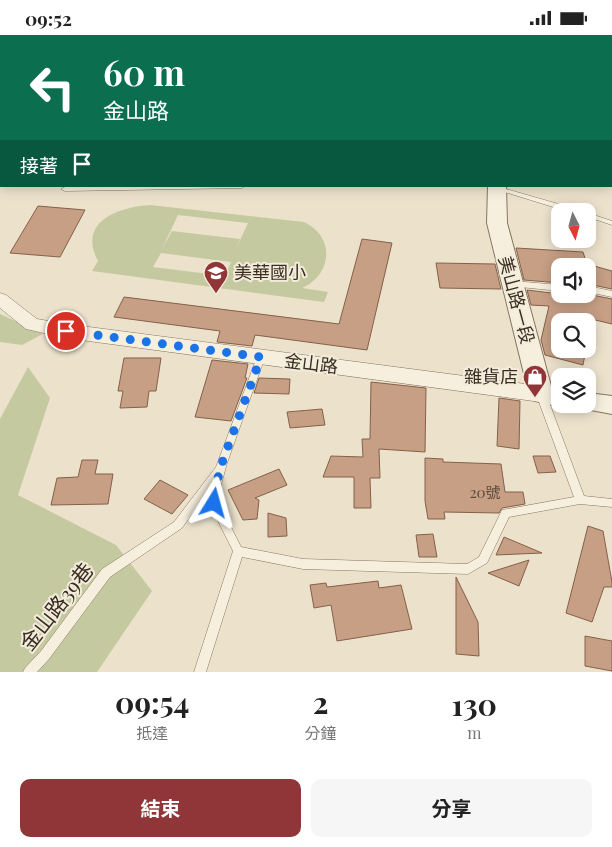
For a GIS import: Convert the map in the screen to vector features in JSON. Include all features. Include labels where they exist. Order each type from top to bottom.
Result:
[{"type":"street","name":"美山路一段","points":[[495,187],[497,223],[513,285],[550,396]]},
{"type":"street","name":"金山路","points":[[0,299],[32,324],[66,331],[550,396]]},
{"type":"street","points":[[596,403],[612,405]]},
{"type":"lane","points":[[65,189],[183,187]]},
{"type":"lane","points":[[495,187],[551,204]]},
{"type":"lane","points":[[596,218],[612,223]]},
{"type":"lane","points":[[513,285],[551,287]]},
{"type":"lane","points":[[596,291],[612,294]]},
{"type":"lane","points":[[200,672],[238,551],[214,503],[213,496],[222,463],[261,357]]},
{"type":"lane","points":[[550,396],[580,499]]},
{"type":"lane","name":"金山路39巷","points":[[29,672],[45,655],[106,573],[178,525],[222,463]]},
{"type":"lane","points":[[238,551],[303,564],[468,569],[483,560],[506,513],[580,499],[612,503]]},
{"type":"green space","points":[[150,205],[304,222],[321,237],[325,246],[326,256],[319,274],[312,282],[302,288],[328,292],[324,302],[92,271],[98,261],[93,247],[93,236],[97,227],[104,219],[114,213],[138,206]],"holes":[[[178,215],[247,223],[248,223],[236,249],[240,239],[172,231],[162,249]],[[161,253],[231,262],[225,276],[153,267]]]},
{"type":"green space","points":[[0,314],[43,334],[22,345],[0,342]]},
{"type":"green space","points":[[28,367],[50,398],[18,495],[116,545],[152,591],[97,672],[0,672],[0,419]]},
{"type":"building","points":[[38,206],[85,210],[60,257],[10,253]]},
{"type":"building","points":[[362,239],[392,243],[367,350],[255,335],[252,346],[217,342],[220,331],[114,317],[124,297],[339,324]]},
{"type":"building","points":[[516,248],[583,252],[585,258],[551,258],[551,282],[524,280]]},
{"type":"building","points":[[436,263],[495,264],[501,289],[440,288]]},
{"type":"building","points":[[596,267],[612,271],[612,289],[596,286]]},
{"type":"building","points":[[527,290],[551,293],[551,303],[596,303],[596,296],[612,299],[612,324],[596,320],[596,313],[551,313],[551,357],[545,355],[541,340],[549,306],[531,305]]},
{"type":"building","points":[[124,358],[161,358],[156,391],[149,391],[147,407],[120,408],[123,391],[118,391]]},
{"type":"building","points":[[556,358],[584,358],[583,365]]},
{"type":"building","points":[[212,360],[248,364],[245,378],[247,378],[231,421],[195,417]]},
{"type":"building","points":[[259,378],[290,379],[289,394],[254,393]]},
{"type":"building","points":[[371,382],[426,388],[425,452],[379,449],[380,478],[370,478],[371,508],[354,508],[354,477],[323,477],[331,456],[363,457],[362,439],[370,439]]},
{"type":"building","points":[[499,398],[520,401],[519,449],[497,446]]},
{"type":"building","points":[[322,409],[325,425],[290,428],[287,412]]},
{"type":"building","points":[[533,456],[550,456],[556,472],[538,473]]},
{"type":"building","points":[[425,458],[443,459],[443,462],[501,464],[505,492],[523,492],[525,504],[502,508],[499,513],[444,512],[445,519],[428,519],[425,501]]},
{"type":"building","points":[[82,460],[98,460],[95,474],[113,474],[108,504],[51,505],[57,478],[78,477]]},
{"type":"building","points":[[279,469],[287,485],[255,498],[259,500],[257,519],[243,520],[228,490]]},
{"type":"building","points":[[160,480],[188,495],[172,514],[144,499]]},
{"type":"building","points":[[268,513],[286,518],[287,536],[268,537]]},
{"type":"building","points":[[588,526],[603,531],[612,582],[612,587],[604,587],[592,622],[566,613]]},
{"type":"building","points":[[433,534],[437,557],[419,557],[416,535]]},
{"type":"building","points":[[504,537],[542,553],[496,555]]},
{"type":"building","points":[[529,560],[519,586],[488,573]]},
{"type":"building","points":[[456,577],[478,622],[479,656],[456,654]]},
{"type":"building","points":[[378,581],[379,588],[401,585],[412,629],[337,641],[331,605],[314,608],[310,585],[326,583],[327,587]]},
{"type":"building","points":[[585,636],[612,641],[612,671],[585,666]]},
{"type":"place","name":"美華國小","points":[[216,294]]},
{"type":"place","name":"雜貨店","points":[[535,398]]},
{"type":"route","points":[[66,331],[261,357],[222,463],[213,496],[214,503]]}]
